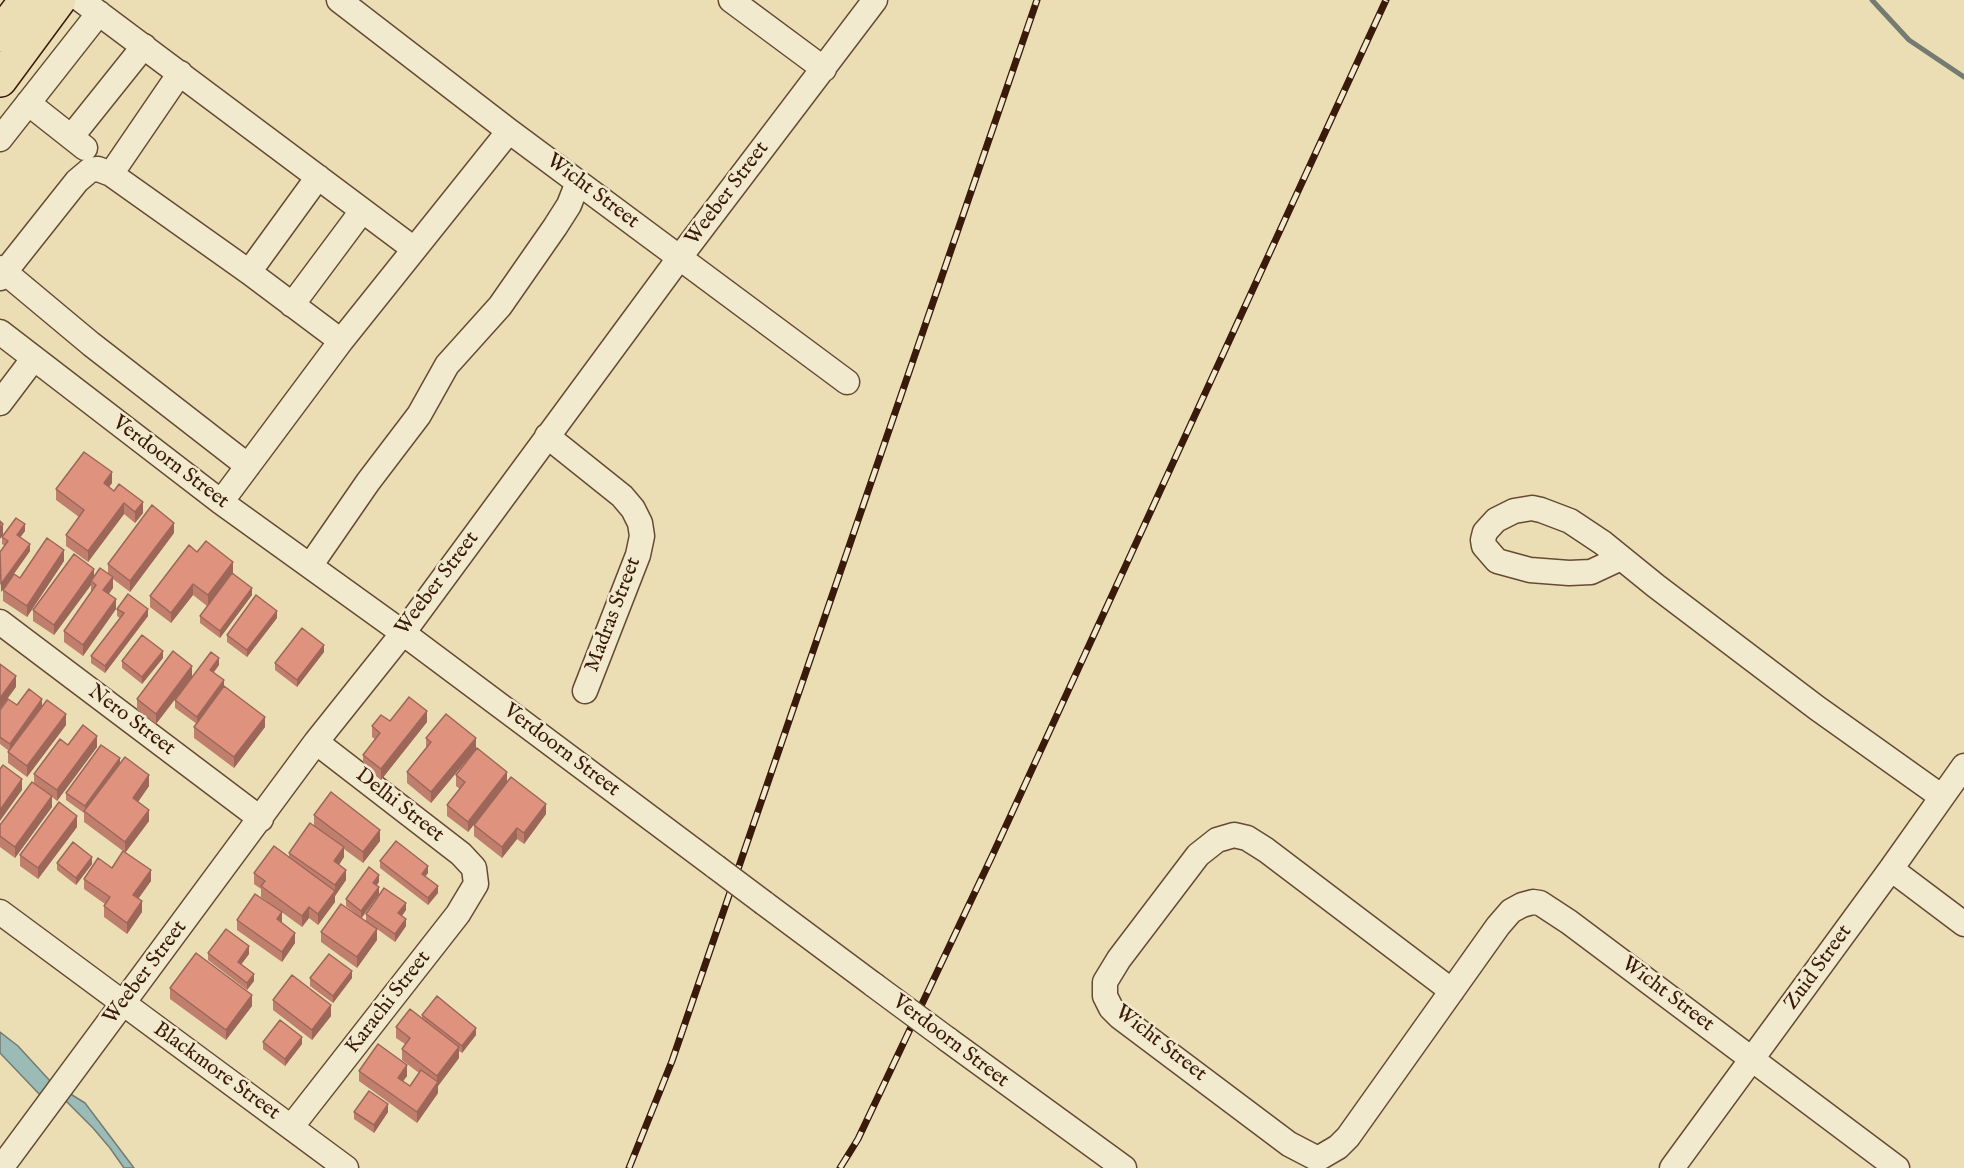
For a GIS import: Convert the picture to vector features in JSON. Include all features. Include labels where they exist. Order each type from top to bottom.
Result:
[{"type":"highway","points":[[0,35],[26,0]]},
{"type":"highway","points":[[0,80],[59,0]]},
{"type":"street","name":"Wicht Street","points":[[339,0],[578,182],[848,381]]},
{"type":"street","points":[[731,0],[824,69]]},
{"type":"street","name":"Weeber Street","points":[[1,1168],[316,742],[403,633],[680,257],[875,0]]},
{"type":"street","points":[[0,139],[28,103],[90,7],[414,249]]},
{"type":"street","points":[[28,103],[78,142],[144,46]]},
{"type":"street","points":[[111,174],[180,73]]},
{"type":"street","points":[[221,502],[341,341],[509,130]]},
{"type":"street","points":[[248,466],[2,273],[83,175],[90,170],[98,169],[111,174],[341,341]]},
{"type":"street","points":[[249,272],[318,177]]},
{"type":"street","points":[[310,566],[368,482],[419,415],[447,365],[459,349],[495,312],[555,227],[569,205],[578,182]]},
{"type":"street","points":[[292,304],[362,211]]},
{"type":"street","name":"Verdoorn Street","points":[[0,332],[221,502],[403,633],[946,1039],[1124,1168]]},
{"type":"street","points":[[0,403],[34,358]]},
{"type":"street","name":"Madras Street","points":[[547,436],[622,496],[633,509],[640,523],[642,536],[638,555],[585,691]]},
{"type":"street","points":[[1621,558],[1591,572],[1530,570],[1497,561],[1489,554],[1483,540],[1485,532],[1496,520],[1514,511],[1532,508],[1550,512],[1570,521],[1587,532],[1621,558],[1817,708],[1942,797]]},
{"type":"street","name":"Nero Street","points":[[0,622],[261,819]]},
{"type":"street","name":"Delhi Street","points":[[316,742],[461,854],[474,868],[476,875]]},
{"type":"street","name":"Zuid Street","points":[[1672,1168],[1964,766]]},
{"type":"street","name":"Wicht Street","points":[[1452,991],[1266,850],[1247,838],[1234,835],[1217,840],[1198,855],[1119,959],[1105,982],[1105,996],[1111,1008],[1120,1017],[1289,1144],[1314,1157],[1327,1155],[1348,1137],[1511,911],[1522,905],[1540,903],[1569,922],[1897,1168]]},
{"type":"street","points":[[1891,869],[1964,924]]},
{"type":"street","name":"Karachi Street","points":[[292,1126],[458,914],[476,884],[476,875]]},
{"type":"street","name":"Blackmore Street","points":[[0,912],[346,1168]]},
{"type":"water","points":[[0,1032],[18,1046],[51,1082],[85,1103],[134,1168],[124,1168],[93,1128],[67,1102],[41,1096],[0,1053]]},
{"type":"building","points":[[84,452],[112,472],[104,483],[114,491],[119,484],[143,502],[135,512],[124,503],[88,551],[66,535],[84,510],[56,489]]},
{"type":"building","points":[[152,505],[174,523],[130,581],[108,564]]},
{"type":"building","points":[[16,518],[25,524],[17,535],[30,544],[1,584],[0,552],[8,541],[2,537]]},
{"type":"building","points":[[47,538],[64,550],[27,606],[3,590],[14,574],[20,578]]},
{"type":"building","points":[[206,541],[233,562],[208,595],[193,584],[171,613],[150,596],[189,545],[197,552]]},
{"type":"building","points":[[74,554],[94,569],[54,625],[33,610]]},
{"type":"building","points":[[100,568],[113,577],[103,590],[116,599],[83,645],[64,631],[96,585],[91,581]]},
{"type":"building","points":[[232,573],[252,588],[220,631],[200,616]]},
{"type":"building","points":[[128,594],[148,609],[105,666],[91,656],[124,613],[117,609]]},
{"type":"building","points":[[256,595],[277,611],[247,650],[227,635]]},
{"type":"building","points":[[302,628],[324,645],[297,680],[275,663]]},
{"type":"building","points":[[142,635],[163,651],[142,677],[122,661]]},
{"type":"building","points":[[173,651],[192,666],[156,714],[137,699]]},
{"type":"building","points":[[211,652],[219,658],[210,670],[224,680],[197,717],[175,700]]},
{"type":"building","points":[[0,664],[16,676],[0,698]]},
{"type":"building","points":[[224,686],[265,717],[234,757],[194,727]]},
{"type":"building","points":[[29,689],[42,699],[10,744],[0,737],[0,710],[8,699],[17,705]]},
{"type":"building","points":[[409,697],[427,711],[381,769],[363,755],[380,733],[372,726],[381,715],[390,721]]},
{"type":"building","points":[[47,700],[66,714],[27,766],[8,752]]},
{"type":"building","points":[[446,714],[476,738],[431,792],[407,772],[431,742],[426,738]]},
{"type":"building","points":[[83,725],[97,736],[57,790],[34,774],[60,739],[68,745]]},
{"type":"building","points":[[101,745],[120,758],[85,806],[66,793]]},
{"type":"building","points":[[477,748],[507,772],[468,822],[447,805],[465,782],[456,775]]},
{"type":"building","points":[[125,757],[149,775],[133,798],[149,810],[125,842],[84,811]]},
{"type":"building","points":[[3,765],[22,779],[0,810],[0,769]]},
{"type":"building","points":[[511,777],[546,804],[524,833],[517,828],[502,847],[474,825]]},
{"type":"building","points":[[32,782],[52,796],[15,847],[0,836],[0,825]]},
{"type":"building","points":[[331,792],[380,830],[363,852],[314,815]]},
{"type":"building","points":[[59,802],[77,816],[38,868],[20,855]]},
{"type":"building","points":[[310,823],[344,847],[334,861],[346,870],[335,885],[289,853]]},
{"type":"building","points":[[396,841],[428,866],[422,874],[438,886],[428,898],[380,861]]},
{"type":"building","points":[[73,842],[92,857],[76,878],[57,863]]},
{"type":"building","points":[[274,846],[335,891],[318,914],[309,907],[302,916],[261,886],[265,881],[254,873]]},
{"type":"building","points":[[123,851],[151,870],[133,895],[142,901],[127,923],[104,906],[110,897],[84,879],[98,858],[112,868]]},
{"type":"building","points":[[369,867],[379,875],[373,883],[379,887],[361,911],[346,899]]},
{"type":"building","points":[[384,888],[406,903],[398,913],[406,919],[395,934],[366,914]]},
{"type":"building","points":[[255,894],[282,912],[277,919],[295,933],[282,952],[237,920]]},
{"type":"building","points":[[341,904],[377,929],[357,957],[321,932]]},
{"type":"building","points":[[226,929],[249,946],[238,962],[254,974],[247,983],[208,953]]},
{"type":"building","points":[[196,953],[252,995],[226,1030],[170,988]]},
{"type":"building","points":[[329,954],[352,971],[333,996],[310,978]]},
{"type":"building","points":[[292,975],[331,1005],[312,1030],[273,1000]]},
{"type":"building","points":[[437,996],[476,1028],[462,1046],[422,1015]]},
{"type":"building","points":[[410,1009],[459,1047],[437,1076],[402,1049],[410,1038],[396,1027]]},
{"type":"building","points":[[280,1020],[302,1037],[285,1059],[263,1042]]},
{"type":"building","points":[[378,1044],[407,1065],[398,1078],[410,1086],[421,1070],[438,1082],[417,1112],[359,1071]]},
{"type":"building","points":[[369,1091],[388,1104],[374,1125],[354,1112]]},
{"type":"waterway","points":[[1872,0],[1909,40],[1964,77]]},
{"type":"railway","points":[[629,1168],[672,1061],[1037,0]]},
{"type":"railway","points":[[840,1168],[858,1139],[993,854],[1386,0]]}]
